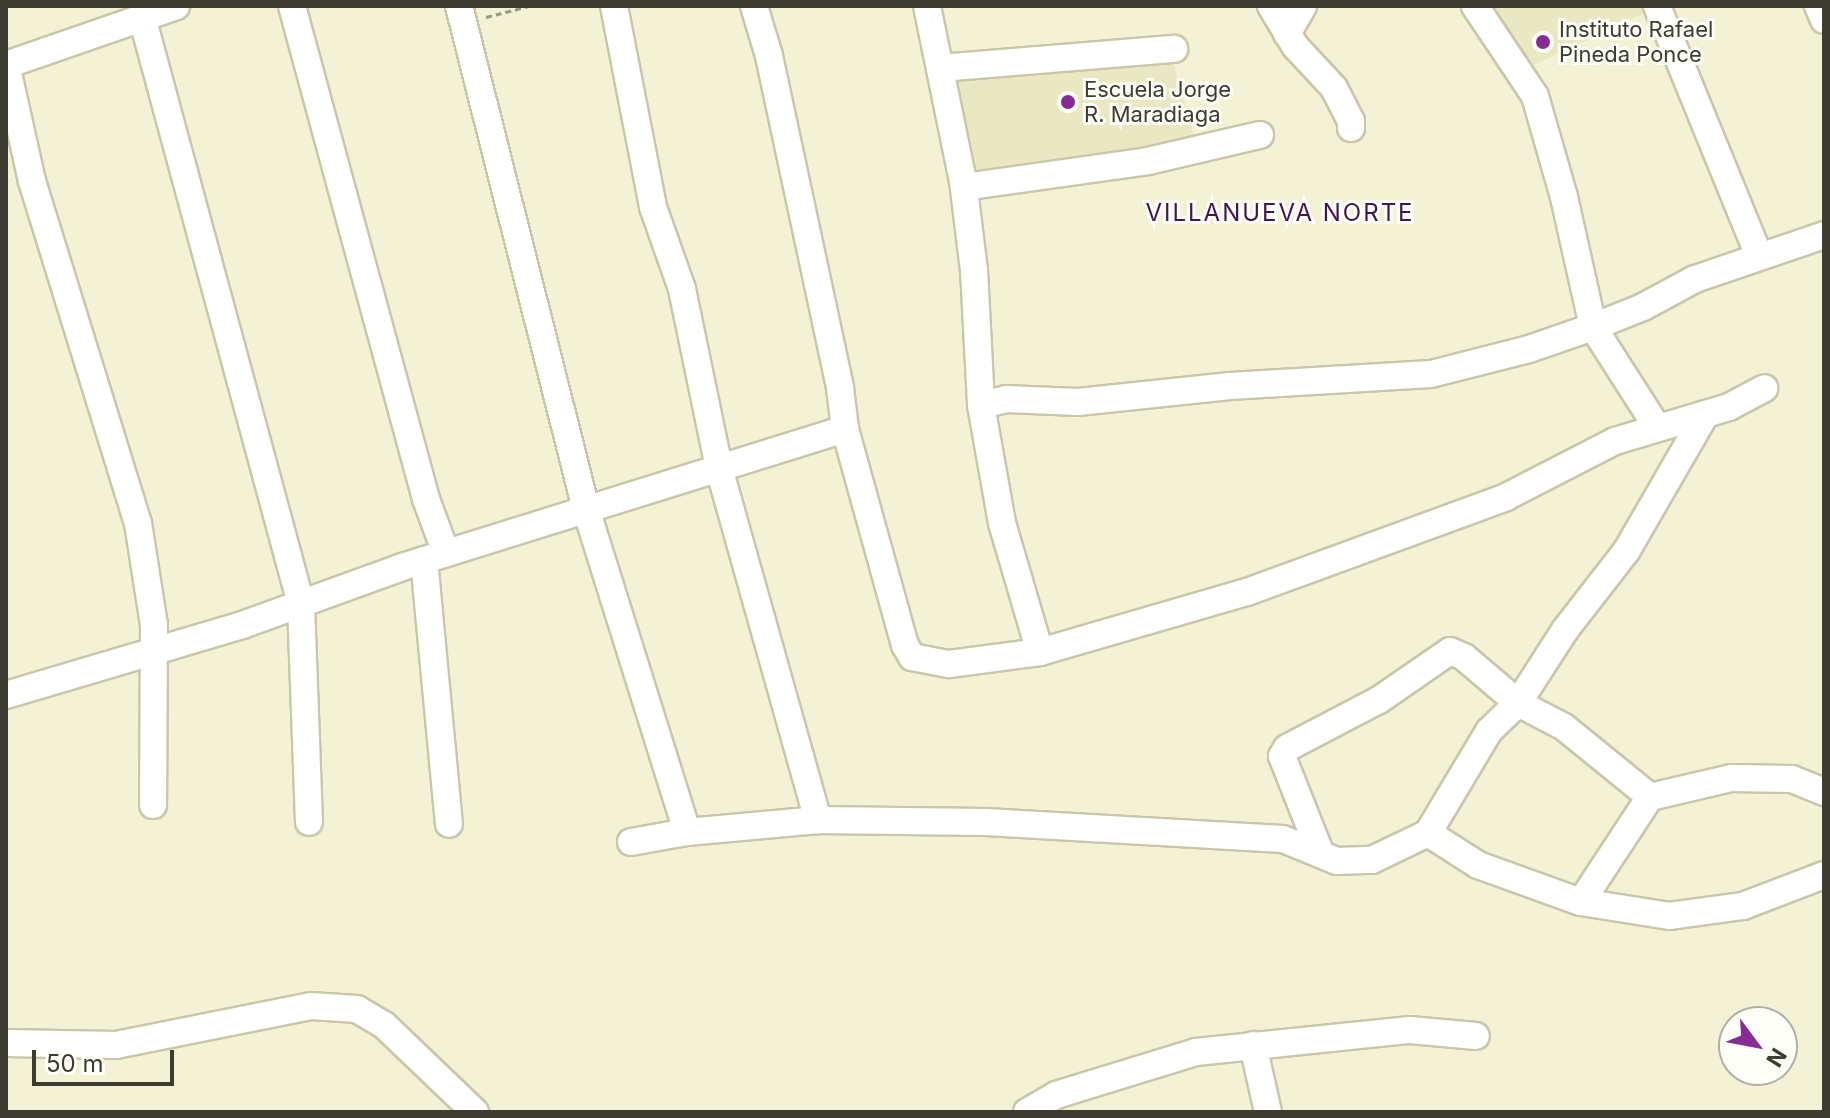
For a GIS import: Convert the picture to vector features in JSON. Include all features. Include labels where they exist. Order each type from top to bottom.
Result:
[{"type":"street","points":[[153,805],[154,625],[138,523],[32,181],[6,64],[176,6]]},
{"type":"street","points":[[292,6],[426,499],[435,556],[449,824]]},
{"type":"street","points":[[614,6],[653,207],[682,289],[719,468],[818,820]]},
{"type":"street","points":[[754,6],[769,56],[840,388],[845,429],[905,645],[912,657],[949,664],[1040,652],[1247,592],[1506,497],[1615,441],[1705,415],[1764,388]]},
{"type":"street","points":[[927,6],[964,187],[974,270],[981,405],[1002,523],[1040,652]]},
{"type":"street","points":[[1271,6],[1287,34],[1334,88],[1351,121],[1351,128]]},
{"type":"street","points":[[1287,34],[1303,6]]},
{"type":"street","points":[[1475,6],[1535,96],[1564,197],[1593,327],[1657,427]]},
{"type":"street","points":[[1657,6],[1759,256]]},
{"type":"street","points":[[1818,6],[1824,20]]},
{"type":"street","points":[[461,15],[586,509],[687,832]]},
{"type":"street","points":[[142,17],[301,604],[309,822]]},
{"type":"street","points":[[941,68],[1174,49]]},
{"type":"street","points":[[964,187],[1148,161],[1260,135]]},
{"type":"street","points":[[981,405],[1006,399],[1078,402],[1230,386],[1431,374],[1529,349],[1593,327],[1643,307],[1695,279],[1824,235]]},
{"type":"street","points":[[631,842],[687,832],[818,820],[986,822],[1283,839],[1337,861],[1372,860],[1428,833],[1489,731],[1518,703],[1565,630],[1627,550],[1705,415]]},
{"type":"street","points":[[6,695],[242,625],[435,556],[845,429]]},
{"type":"street","points":[[1320,852],[1282,756],[1292,743],[1379,700],[1450,651],[1464,657],[1518,703],[1564,727],[1650,797]]},
{"type":"street","points":[[1581,902],[1650,797],[1731,778],[1792,779],[1824,792]]},
{"type":"street","points":[[1428,833],[1478,865],[1581,902],[1669,916],[1743,906],[1824,875]]},
{"type":"street","points":[[6,1043],[116,1045],[311,1006],[357,1009],[384,1025],[475,1112]]},
{"type":"street","points":[[1027,1112],[1056,1095],[1196,1052],[1410,1030],[1476,1036]]},
{"type":"street","points":[[1253,1045],[1268,1112]]},
{"type":"path","points":[[461,15],[529,6]]},
{"type":"shaded area","name":"Instituto Rafael Pineda Ponce","points":[[1481,6],[1642,6],[1645,13],[1521,71]]},
{"type":"shaded area","name":"Escuela Jorge R. Maradiaga","points":[[1167,40],[1195,140],[966,176],[945,64]]},
{"type":"place","name":"Instituto Rafael Pineda Ponce","points":[[1543,42]]},
{"type":"place","name":"Escuela Jorge R. Maradiaga","points":[[1068,102]]},
{"type":"district","name":"VILLANUEVA NORTE","points":[[1280,213]]}]
